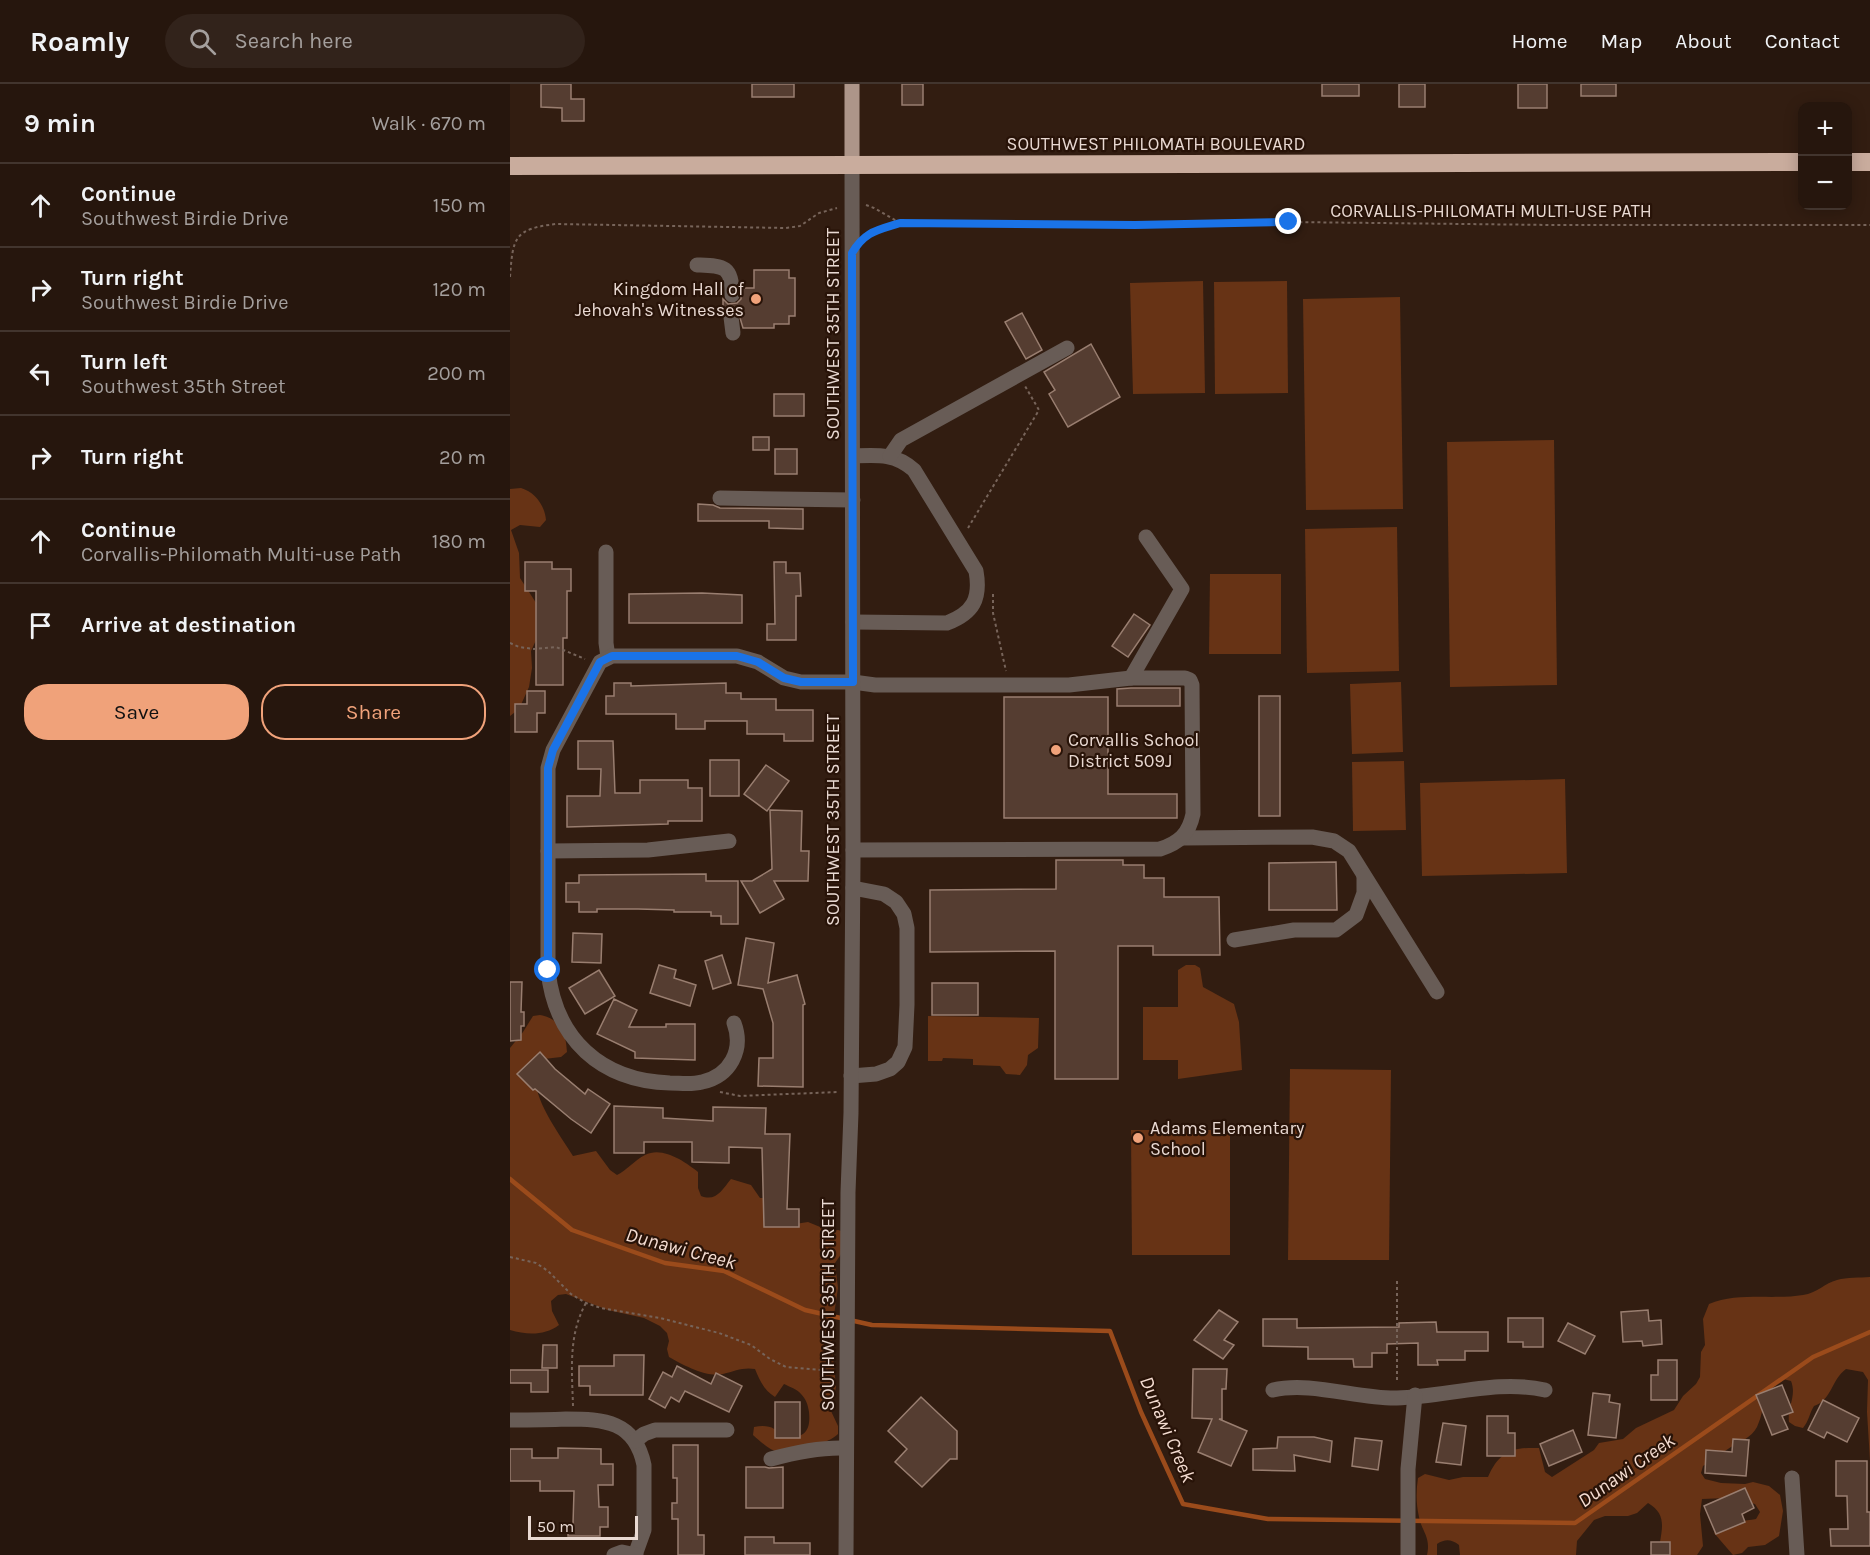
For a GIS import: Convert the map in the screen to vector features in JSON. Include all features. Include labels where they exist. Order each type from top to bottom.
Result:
[{"type":"highway","name":"SOUTHWEST PHILOMATH BOULEVARD","points":[[510,166],[1798,162]]},
{"type":"highway","points":[[1852,162],[1870,162]]},
{"type":"main road","name":"SOUTHWEST 35TH STREET","points":[[852,84],[852,166]]},
{"type":"street","name":"SOUTHWEST 35TH STREET","points":[[846,1555],[853,888],[852,166]]},
{"type":"street","points":[[697,265],[716,266],[726,270],[732,279],[732,295]]},
{"type":"street","points":[[731,317],[733,333]]},
{"type":"street","points":[[890,456],[900,440],[1067,348]]},
{"type":"street","points":[[853,456],[890,456],[907,464],[921,480],[976,571],[979,584],[975,602],[967,613],[947,623],[853,622]]},
{"type":"street","points":[[720,498],[853,500]]},
{"type":"street","points":[[1131,678],[1182,589],[1146,537]]},
{"type":"street","points":[[606,552],[608,657]]},
{"type":"street","points":[[734,1023],[738,1045],[734,1058],[717,1076],[703,1082],[654,1082],[617,1073],[586,1053],[566,1030],[556,1008],[549,986],[548,768],[553,750],[600,662],[608,657],[737,656],[758,662],[784,678],[801,682],[853,682],[875,685],[1069,685],[1131,678],[1185,678],[1190,680],[1192,685],[1193,814],[1190,827],[1183,838],[1173,845],[1160,849],[853,850]]},
{"type":"street","points":[[1183,838],[1312,837],[1334,841],[1349,851],[1437,992]]},
{"type":"street","points":[[548,851],[648,850],[729,841]]},
{"type":"street","points":[[1233,940],[1294,930],[1335,930],[1356,915],[1364,893],[1364,876]]},
{"type":"street","points":[[851,1083],[890,1069],[898,1062],[905,1047],[907,1005],[907,928],[904,914],[896,902],[884,894],[853,888]]},
{"type":"street","points":[[1273,1390],[1302,1387],[1398,1398],[1508,1386],[1545,1390]]},
{"type":"street","points":[[1408,1555],[1408,1469],[1415,1395]]},
{"type":"street","points":[[510,1420],[601,1420],[628,1434],[635,1442],[642,1455],[644,1466],[644,1530],[635,1555],[622,1552],[614,1555]]},
{"type":"street","points":[[635,1442],[644,1434],[655,1430],[727,1430]]},
{"type":"street","points":[[771,1459],[829,1447],[846,1448]]},
{"type":"street","points":[[1792,1478],[1797,1555]]},
{"type":"path","name":"CORVALLIS-PHILOMATH MULTI-USE PATH","points":[[510,277],[514,244],[525,231],[537,226],[556,224],[786,228],[807,223],[828,209],[866,205],[900,223],[1124,225],[1289,222],[1870,225]]},
{"type":"path","points":[[852,253],[861,239],[870,232],[900,223]]},
{"type":"path","points":[[968,528],[1039,410],[1019,374]]},
{"type":"path","points":[[993,585],[993,613],[1006,673],[1006,686]]},
{"type":"path","points":[[510,643],[534,649],[556,647],[586,660],[596,668]]},
{"type":"path","points":[[703,1082],[712,1091],[740,1096],[851,1083]]},
{"type":"path","points":[[510,1257],[536,1263],[585,1304],[660,1318],[719,1333],[751,1345],[786,1367],[847,1372]]},
{"type":"path","points":[[1397,1281],[1398,1398]]},
{"type":"path","points":[[574,1419],[573,1336],[578,1317],[585,1304]]},
{"type":"shaded area","points":[[1203,281],[1205,393],[1133,394],[1130,283]]},
{"type":"shaded area","points":[[1287,281],[1288,393],[1215,394],[1214,282]]},
{"type":"shaded area","points":[[1400,297],[1403,509],[1306,510],[1303,299]]},
{"type":"shaded area","points":[[1554,440],[1557,685],[1450,687],[1447,442]]},
{"type":"shaded area","points":[[521,488],[535,496],[546,520],[540,527],[520,525],[511,530],[519,553],[520,578],[540,609],[543,625],[531,651],[532,668],[529,687],[519,709],[510,716],[510,489]]},
{"type":"shaded area","points":[[1397,527],[1399,671],[1307,673],[1305,529]]},
{"type":"shaded area","points":[[1210,574],[1281,574],[1281,654],[1209,654]]},
{"type":"shaded area","points":[[1401,682],[1403,752],[1352,754],[1350,684]]},
{"type":"shaded area","points":[[1404,761],[1406,830],[1353,831],[1352,762]]},
{"type":"shaded area","points":[[1565,779],[1567,873],[1422,876],[1420,783]]},
{"type":"shaded area","points":[[1186,965],[1195,965],[1200,968],[1203,987],[1234,1004],[1239,1022],[1242,1070],[1178,1079],[1178,1060],[1143,1060],[1143,1007],[1178,1007],[1178,970]]},
{"type":"shaded area","points":[[540,1015],[558,1023],[564,1033],[567,1052],[561,1057],[544,1059],[536,1076],[536,1086],[543,1107],[573,1156],[596,1151],[610,1170],[617,1175],[645,1155],[659,1152],[673,1156],[698,1172],[698,1188],[701,1196],[715,1196],[731,1179],[751,1185],[760,1198],[768,1198],[776,1227],[808,1222],[830,1231],[845,1232],[844,1250],[835,1263],[838,1288],[831,1335],[836,1387],[831,1411],[838,1426],[838,1434],[833,1438],[794,1451],[777,1452],[769,1448],[753,1435],[754,1427],[771,1427],[784,1438],[797,1437],[807,1429],[809,1409],[799,1392],[784,1384],[775,1397],[763,1385],[755,1369],[743,1369],[717,1375],[688,1367],[669,1357],[667,1333],[660,1326],[644,1318],[608,1310],[566,1294],[558,1295],[551,1301],[552,1311],[559,1325],[553,1329],[535,1334],[510,1330],[510,1048],[533,1016]]},
{"type":"shaded area","points":[[928,1016],[1039,1018],[1038,1048],[1028,1055],[1027,1065],[1020,1075],[1006,1074],[1000,1066],[973,1065],[973,1059],[943,1058],[942,1061],[928,1061]]},
{"type":"shaded area","points":[[1290,1069],[1391,1070],[1389,1260],[1288,1260]]},
{"type":"shaded area","points":[[1131,1130],[1230,1130],[1230,1255],[1132,1255]]},
{"type":"shaded area","points":[[1870,1277],[1870,1461],[1868,1380],[1863,1372],[1846,1369],[1828,1395],[1814,1406],[1803,1428],[1789,1422],[1793,1386],[1791,1381],[1783,1379],[1765,1397],[1757,1427],[1752,1434],[1703,1466],[1701,1473],[1705,1479],[1721,1483],[1753,1482],[1769,1486],[1780,1495],[1783,1511],[1779,1536],[1765,1545],[1748,1547],[1742,1553],[1733,1555],[1714,1533],[1728,1524],[1756,1519],[1760,1512],[1755,1504],[1727,1498],[1702,1499],[1700,1514],[1703,1546],[1697,1555],[1669,1555],[1660,1542],[1662,1520],[1660,1515],[1648,1503],[1637,1513],[1628,1516],[1605,1516],[1594,1520],[1577,1541],[1576,1555],[1460,1555],[1459,1545],[1448,1540],[1437,1544],[1437,1555],[1427,1555],[1427,1539],[1417,1507],[1418,1478],[1425,1474],[1449,1480],[1463,1477],[1488,1477],[1502,1457],[1514,1450],[1530,1448],[1539,1448],[1545,1472],[1552,1477],[1594,1450],[1599,1443],[1623,1439],[1636,1428],[1674,1410],[1700,1377],[1701,1352],[1705,1345],[1703,1319],[1709,1304],[1732,1298],[1803,1295],[1837,1280]]},
{"type":"building","points":[[541,84],[571,84],[571,99],[584,99],[584,121],[562,121],[562,108],[541,107]]},
{"type":"building","points":[[752,84],[794,84],[794,97],[752,97]]},
{"type":"building","points":[[902,84],[923,84],[923,105],[902,105]]},
{"type":"building","points":[[1322,84],[1359,84],[1359,96],[1322,96]]},
{"type":"building","points":[[1399,84],[1425,84],[1425,107],[1399,107]]},
{"type":"building","points":[[1518,84],[1547,84],[1547,108],[1518,108]]},
{"type":"building","points":[[1581,84],[1616,84],[1616,96],[1581,96]]},
{"type":"building","name":"Kingdom Hall of Jehovah's Witnesses","points":[[754,270],[789,270],[789,278],[795,278],[795,316],[789,316],[789,324],[774,324],[774,328],[743,328],[738,311],[730,307],[723,311],[723,299],[728,304],[737,303],[741,299],[741,288],[754,288]]},
{"type":"building","points":[[1022,313],[1042,350],[1026,359],[1005,322]]},
{"type":"building","points":[[1091,344],[1120,397],[1068,427],[1049,394],[1055,390],[1044,372]]},
{"type":"building","points":[[774,394],[804,394],[804,416],[774,416]]},
{"type":"building","points":[[753,437],[769,437],[769,450],[753,450]]},
{"type":"building","points":[[775,449],[797,449],[797,474],[775,474]]},
{"type":"building","points":[[698,504],[720,508],[803,509],[803,529],[769,528],[769,521],[698,521]]},
{"type":"building","points":[[525,562],[552,562],[552,569],[571,569],[571,591],[567,591],[567,638],[563,638],[563,685],[536,685],[536,591],[525,591]]},
{"type":"building","points":[[774,562],[786,562],[786,573],[800,573],[801,596],[796,596],[796,640],[767,640],[767,624],[775,624]]},
{"type":"building","points":[[629,594],[742,595],[742,623],[629,623]]},
{"type":"building","points":[[1134,614],[1150,625],[1128,657],[1112,646]]},
{"type":"building","points":[[614,683],[631,683],[631,686],[726,683],[726,693],[741,693],[741,699],[776,699],[776,710],[813,710],[813,741],[784,741],[784,734],[747,734],[747,721],[705,721],[705,729],[676,729],[676,714],[606,714],[606,696],[614,696]]},
{"type":"building","points":[[1180,688],[1180,706],[1117,706],[1117,689]]},
{"type":"building","points":[[527,691],[545,691],[545,713],[537,713],[537,732],[515,732],[515,704],[527,704]]},
{"type":"building","points":[[1259,696],[1280,696],[1280,816],[1259,816]]},
{"type":"building","name":"Corvallis School District 509J","points":[[1004,697],[1108,697],[1108,794],[1177,794],[1177,818],[1004,818]]},
{"type":"building","points":[[578,741],[613,741],[615,793],[640,793],[640,780],[688,780],[688,788],[702,788],[702,821],[567,827],[567,796],[600,796],[601,769],[578,769]]},
{"type":"building","points":[[710,760],[739,760],[739,796],[710,796]]},
{"type":"building","points":[[766,765],[789,781],[767,811],[744,794]]},
{"type":"building","points":[[770,810],[802,811],[801,851],[809,851],[808,881],[774,881],[784,899],[760,913],[741,881],[752,881],[772,869]]},
{"type":"building","points":[[1056,860],[1123,860],[1123,865],[1144,865],[1144,878],[1164,878],[1164,897],[1219,897],[1220,955],[1153,955],[1153,946],[1118,946],[1118,1079],[1055,1079],[1055,951],[930,952],[930,890],[1056,889]]},
{"type":"building","points":[[1336,862],[1337,910],[1269,910],[1269,863]]},
{"type":"building","points":[[706,874],[706,881],[738,881],[738,924],[721,924],[721,916],[711,916],[711,912],[597,909],[597,912],[579,912],[579,902],[566,902],[566,883],[579,883],[579,875]]},
{"type":"building","points":[[573,933],[602,934],[601,963],[572,962]]},
{"type":"building","points":[[746,938],[774,943],[768,983],[797,975],[805,1004],[803,1005],[803,1087],[758,1086],[759,1058],[773,1058],[773,1023],[763,989],[738,985]]},
{"type":"building","points":[[722,955],[731,983],[713,989],[705,961]]},
{"type":"building","points":[[659,965],[676,970],[674,978],[696,985],[690,1006],[650,993]]},
{"type":"building","points":[[599,970],[615,996],[585,1014],[569,988]]},
{"type":"building","points":[[510,982],[522,982],[521,1012],[524,1012],[524,1026],[521,1026],[521,1040],[510,1041]]},
{"type":"building","points":[[932,983],[978,983],[978,1015],[932,1015]]},
{"type":"building","points":[[614,999],[637,1010],[629,1027],[695,1024],[695,1060],[635,1058],[635,1052],[597,1034]]},
{"type":"building","points":[[540,1052],[555,1069],[585,1094],[588,1089],[610,1104],[591,1133],[535,1089],[533,1090],[517,1074]]},
{"type":"building","points":[[614,1106],[663,1108],[663,1118],[713,1121],[713,1107],[766,1108],[765,1134],[790,1134],[787,1209],[799,1209],[799,1227],[764,1227],[762,1148],[729,1147],[729,1163],[692,1162],[692,1142],[644,1142],[644,1153],[614,1153]]},
{"type":"building","points":[[1219,1310],[1238,1322],[1224,1340],[1234,1345],[1223,1359],[1194,1340]]},
{"type":"building","points":[[1648,1310],[1649,1321],[1661,1320],[1662,1344],[1643,1346],[1642,1341],[1623,1342],[1621,1312]]},
{"type":"building","points":[[1508,1318],[1543,1318],[1543,1347],[1523,1347],[1523,1342],[1508,1342]]},
{"type":"building","points":[[1263,1319],[1297,1319],[1297,1328],[1399,1327],[1399,1323],[1436,1322],[1437,1332],[1488,1332],[1488,1351],[1465,1351],[1465,1360],[1437,1360],[1438,1365],[1418,1365],[1418,1343],[1387,1344],[1387,1353],[1372,1353],[1372,1367],[1354,1367],[1353,1359],[1308,1359],[1308,1347],[1263,1346]]},
{"type":"building","points":[[1568,1323],[1595,1336],[1585,1354],[1558,1341]]},
{"type":"building","points":[[543,1345],[557,1345],[557,1368],[542,1368]]},
{"type":"building","points":[[614,1355],[644,1355],[643,1395],[590,1395],[590,1386],[579,1386],[579,1366],[614,1366]]},
{"type":"building","points":[[1658,1360],[1677,1360],[1677,1400],[1651,1400],[1651,1375],[1658,1375]]},
{"type":"building","points":[[677,1366],[711,1384],[716,1373],[742,1386],[729,1412],[685,1391],[679,1402],[671,1397],[665,1408],[649,1399],[663,1372],[672,1377]]},
{"type":"building","points":[[1193,1369],[1227,1369],[1226,1389],[1222,1389],[1222,1419],[1219,1419],[1247,1431],[1231,1466],[1198,1452],[1212,1419],[1192,1418]]},
{"type":"building","points":[[510,1370],[548,1370],[548,1392],[531,1392],[531,1383],[510,1383]]},
{"type":"building","points":[[1782,1385],[1793,1412],[1782,1416],[1788,1429],[1772,1435],[1756,1395]]},
{"type":"building","points":[[1593,1393],[1610,1395],[1609,1402],[1620,1404],[1616,1438],[1588,1435]]},
{"type":"building","points":[[921,1397],[957,1431],[957,1459],[950,1459],[922,1487],[895,1462],[907,1449],[888,1431]]},
{"type":"building","points":[[1823,1400],[1859,1418],[1847,1442],[1827,1432],[1824,1438],[1808,1430]]},
{"type":"building","points":[[775,1402],[800,1402],[800,1438],[775,1438]]},
{"type":"building","points":[[1487,1416],[1508,1416],[1508,1433],[1515,1433],[1515,1456],[1487,1456]]},
{"type":"building","points":[[1443,1423],[1466,1426],[1461,1465],[1436,1462]]},
{"type":"building","points":[[1573,1430],[1582,1452],[1549,1466],[1540,1444]]},
{"type":"building","points":[[1278,1437],[1314,1437],[1332,1441],[1330,1462],[1294,1455],[1295,1471],[1253,1470],[1253,1449],[1277,1448]]},
{"type":"building","points":[[1355,1438],[1382,1441],[1378,1470],[1352,1466]]},
{"type":"building","points":[[1733,1439],[1749,1440],[1746,1476],[1705,1473],[1706,1450],[1732,1452]]},
{"type":"building","points":[[673,1445],[698,1445],[698,1535],[704,1535],[704,1555],[678,1555],[678,1519],[672,1519],[672,1503],[677,1503],[677,1478],[673,1478]]},
{"type":"building","points":[[558,1448],[601,1449],[601,1464],[613,1464],[613,1485],[598,1485],[599,1507],[608,1507],[608,1527],[600,1527],[600,1536],[568,1536],[568,1524],[573,1524],[574,1491],[540,1491],[540,1481],[510,1481],[510,1449],[532,1449],[532,1458],[558,1458]]},
{"type":"building","points":[[1836,1461],[1867,1461],[1870,1546],[1831,1546],[1830,1529],[1848,1529],[1847,1496],[1836,1496]]},
{"type":"building","points":[[746,1467],[783,1467],[783,1508],[746,1508]]},
{"type":"building","points":[[1745,1488],[1754,1508],[1742,1514],[1745,1522],[1716,1534],[1704,1506]]},
{"type":"building","points":[[745,1537],[774,1537],[774,1543],[810,1543],[810,1555],[745,1555]]},
{"type":"building","points":[[1651,1542],[1670,1542],[1670,1555],[1651,1555]]},
{"type":"waterway","name":"Dunawi Creek","points":[[510,1179],[572,1230],[665,1263],[724,1271],[805,1310],[872,1325],[1110,1331],[1141,1412],[1183,1504],[1268,1519],[1575,1523],[1813,1357],[1870,1332]]},
{"type":"place","name":"Kingdom Hall of Jehovah's Witnesses","points":[[756,299]]},
{"type":"place","name":"Corvallis School District 509J","points":[[1056,750]]},
{"type":"place","name":"Adams Elementary School","points":[[1138,1138]]},
{"type":"route","points":[[548,970],[548,768],[553,750],[600,662],[612,656],[737,656],[758,662],[784,678],[801,682],[853,682],[852,253],[861,239],[870,232],[900,223],[1135,225],[1289,222]]}]
